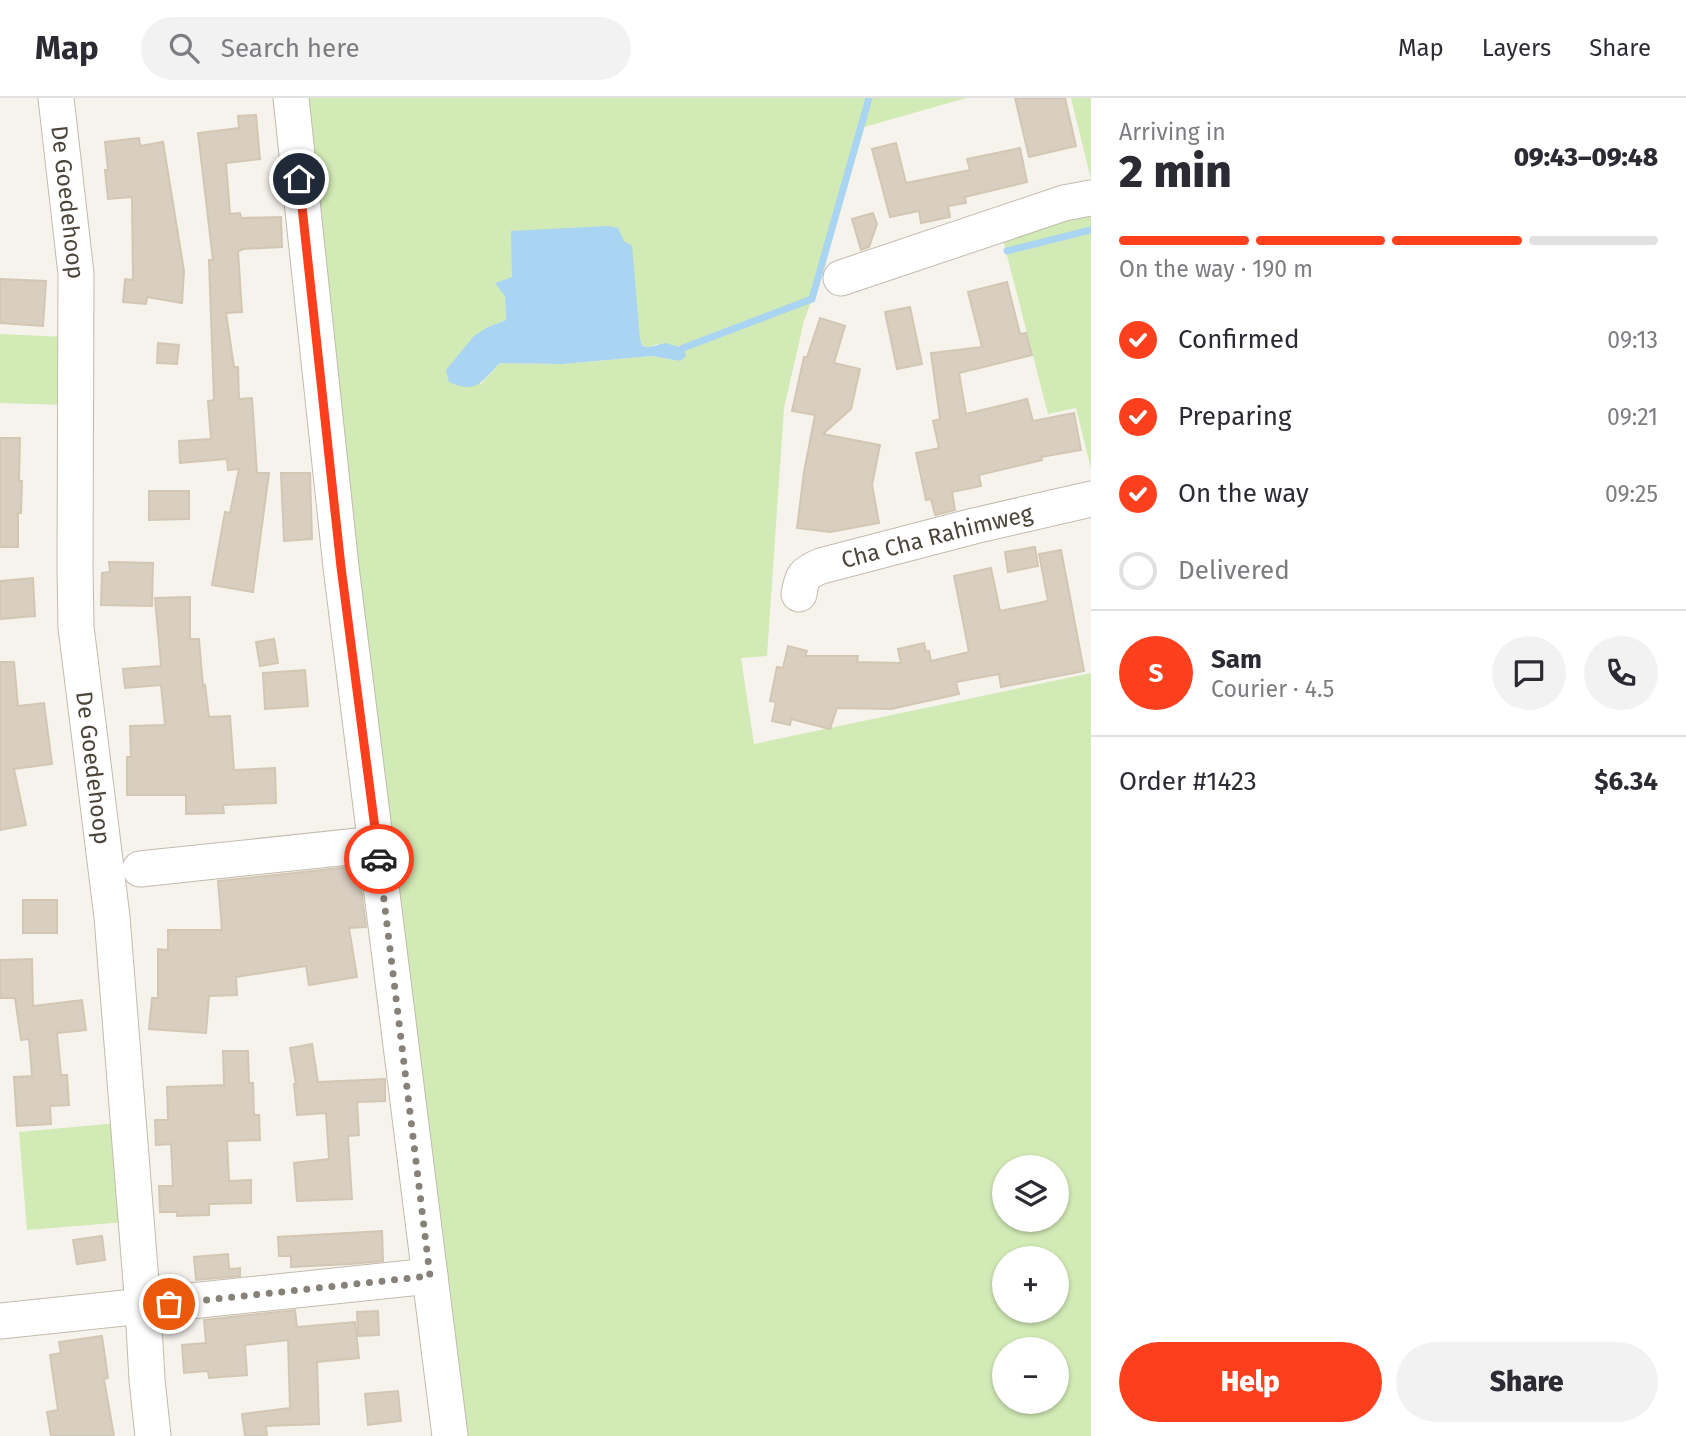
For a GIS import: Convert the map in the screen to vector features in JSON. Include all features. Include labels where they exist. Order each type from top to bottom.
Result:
[{"type":"street","name":"De Goedehoop","points":[[56,98],[76,274],[76,628],[112,917],[153,1436]]},
{"type":"street","points":[[291,98],[341,567],[450,1436]]},
{"type":"street","points":[[841,278],[1063,203],[1091,198]]},
{"type":"street","name":"Cha Cha Rahimweg","points":[[799,594],[802,579],[808,571],[821,566],[1091,499]]},
{"type":"street","points":[[140,869],[377,844]]},
{"type":"street","points":[[0,1321],[430,1276]]},
{"type":"green space","points":[[304,98],[966,98],[861,128],[804,321],[784,408],[767,656],[741,658],[754,744],[1091,673],[1091,1436],[468,1436],[386,819]],"holes":[[[512,277],[640,338],[642,346],[657,344],[680,361],[652,356],[563,364],[500,363],[480,385],[488,327],[506,320],[505,296]]]},
{"type":"green space","points":[[1071,98],[1091,98],[1091,179]]},
{"type":"green space","points":[[1091,210],[1091,469],[1076,408],[1048,414],[1002,236]]},
{"type":"green space","points":[[0,334],[67,337],[66,405],[0,403]]},
{"type":"green space","points":[[118,1123],[126,1222],[27,1230],[19,1132]]},
{"type":"water","points":[[607,226],[618,228],[624,241],[632,246],[642,346],[665,343],[683,348],[686,356],[680,361],[652,356],[563,364],[500,363],[478,384],[466,387],[449,382],[446,370],[474,336],[506,320],[505,296],[495,283],[512,277],[511,231]]},
{"type":"building","points":[[1015,98],[1065,98],[1076,146],[1029,157]]},
{"type":"building","points":[[256,115],[260,159],[226,163],[230,214],[240,213],[241,218],[281,217],[282,247],[238,251],[242,312],[226,313],[234,367],[238,367],[239,399],[252,398],[257,473],[269,473],[253,592],[212,585],[225,512],[230,513],[239,469],[228,470],[227,459],[180,463],[179,441],[211,439],[208,401],[214,400],[209,260],[213,260],[198,133],[239,128],[238,116]]},
{"type":"building","points":[[139,138],[140,146],[163,142],[184,271],[182,303],[147,297],[146,304],[123,302],[125,279],[133,280],[132,197],[108,199],[105,142]]},
{"type":"building","points":[[896,143],[906,183],[970,170],[967,159],[1020,148],[1027,182],[965,197],[966,203],[948,206],[950,217],[921,223],[919,211],[890,217],[872,149]]},
{"type":"building","points":[[873,213],[877,224],[869,247],[861,250],[852,219]]},
{"type":"building","points":[[0,279],[46,281],[43,326],[0,323]]},
{"type":"building","points":[[1007,282],[1020,334],[1026,333],[1032,355],[959,373],[966,414],[1027,399],[1033,421],[1074,413],[1081,450],[1041,457],[1042,460],[979,475],[981,486],[952,492],[955,510],[935,515],[931,499],[926,500],[916,453],[939,448],[933,421],[940,419],[931,353],[982,347],[968,292]]},
{"type":"building","points":[[910,307],[922,364],[897,369],[885,312]]},
{"type":"building","points":[[820,318],[845,326],[834,363],[860,369],[851,409],[823,434],[880,445],[872,485],[879,523],[830,532],[797,528],[815,415],[792,411],[804,357],[807,357]]},
{"type":"building","points":[[158,343],[179,345],[177,364],[157,363]]},
{"type":"building","points":[[0,438],[20,438],[19,481],[22,481],[18,547],[0,547]]},
{"type":"building","points":[[281,473],[310,473],[312,539],[284,541]]},
{"type":"building","points":[[149,491],[189,491],[189,519],[149,520]]},
{"type":"building","points":[[1035,547],[1038,566],[1008,572],[1005,552]]},
{"type":"building","points":[[1061,550],[1084,671],[1001,687],[999,674],[956,682],[959,694],[891,709],[837,708],[830,729],[791,719],[790,725],[772,721],[776,702],[770,701],[777,667],[783,668],[788,646],[807,651],[805,656],[858,656],[857,662],[901,663],[898,649],[924,643],[931,661],[969,652],[954,576],[991,568],[1000,611],[1048,601],[1039,554]]},
{"type":"building","points":[[109,562],[153,563],[152,606],[101,605],[102,573],[110,572]]},
{"type":"building","points":[[33,578],[35,616],[0,619],[0,581]]},
{"type":"building","points":[[190,597],[190,639],[199,639],[209,717],[230,716],[234,770],[275,768],[276,803],[223,805],[224,813],[186,814],[186,795],[127,795],[127,757],[131,757],[130,726],[165,725],[161,685],[125,688],[123,669],[161,666],[155,598]]},
{"type":"building","points":[[274,639],[278,663],[260,666],[256,642]]},
{"type":"building","points":[[0,662],[14,662],[18,706],[44,703],[52,764],[14,769],[26,825],[0,830]]},
{"type":"building","points":[[305,670],[308,706],[265,709],[263,673]]},
{"type":"building","points":[[358,866],[366,927],[349,928],[357,977],[309,985],[306,966],[236,977],[237,995],[209,996],[206,1033],[149,1029],[152,998],[158,998],[158,949],[168,950],[168,930],[222,930],[218,881]]},
{"type":"building","points":[[23,900],[57,900],[57,933],[23,933]]},
{"type":"building","points":[[32,959],[33,1006],[82,1000],[86,1030],[57,1033],[61,1075],[67,1075],[69,1105],[50,1106],[51,1124],[17,1126],[14,1077],[32,1076],[29,1039],[21,1040],[15,998],[0,998],[0,960]]},
{"type":"building","points":[[312,1044],[318,1082],[385,1079],[385,1101],[357,1102],[359,1135],[348,1136],[352,1199],[297,1201],[294,1163],[329,1159],[326,1113],[297,1115],[296,1084],[290,1048]]},
{"type":"building","points":[[223,1051],[248,1051],[249,1083],[253,1083],[254,1115],[259,1115],[260,1140],[227,1141],[229,1181],[251,1180],[251,1203],[209,1204],[209,1215],[177,1216],[177,1212],[160,1212],[159,1186],[173,1186],[171,1144],[156,1145],[155,1120],[168,1120],[167,1087],[224,1085]]},
{"type":"building","points":[[382,1231],[383,1261],[291,1267],[291,1256],[279,1256],[278,1237]]},
{"type":"building","points":[[102,1236],[105,1260],[77,1264],[73,1240]]},
{"type":"building","points":[[228,1254],[229,1269],[240,1268],[240,1276],[196,1280],[194,1257]]},
{"type":"building","points":[[295,1310],[297,1327],[355,1322],[359,1358],[317,1362],[319,1424],[266,1426],[267,1436],[245,1436],[242,1414],[290,1408],[288,1340],[245,1345],[247,1375],[209,1378],[208,1371],[184,1373],[182,1345],[206,1343],[204,1320]]},
{"type":"building","points":[[378,1311],[379,1335],[358,1336],[357,1312]]},
{"type":"building","points":[[102,1336],[108,1378],[104,1379],[114,1436],[51,1436],[47,1412],[58,1410],[50,1355],[61,1353],[59,1342]]},
{"type":"building","points":[[398,1391],[401,1421],[368,1425],[365,1394]]},
{"type":"waterway","points":[[683,348],[812,299],[869,98]]},
{"type":"waterway","points":[[1007,251],[1091,230]]},
{"type":"way so far","points":[[169,1304],[430,1276],[379,859]]},
{"type":"route","points":[[299,179],[341,567],[379,859]]}]
